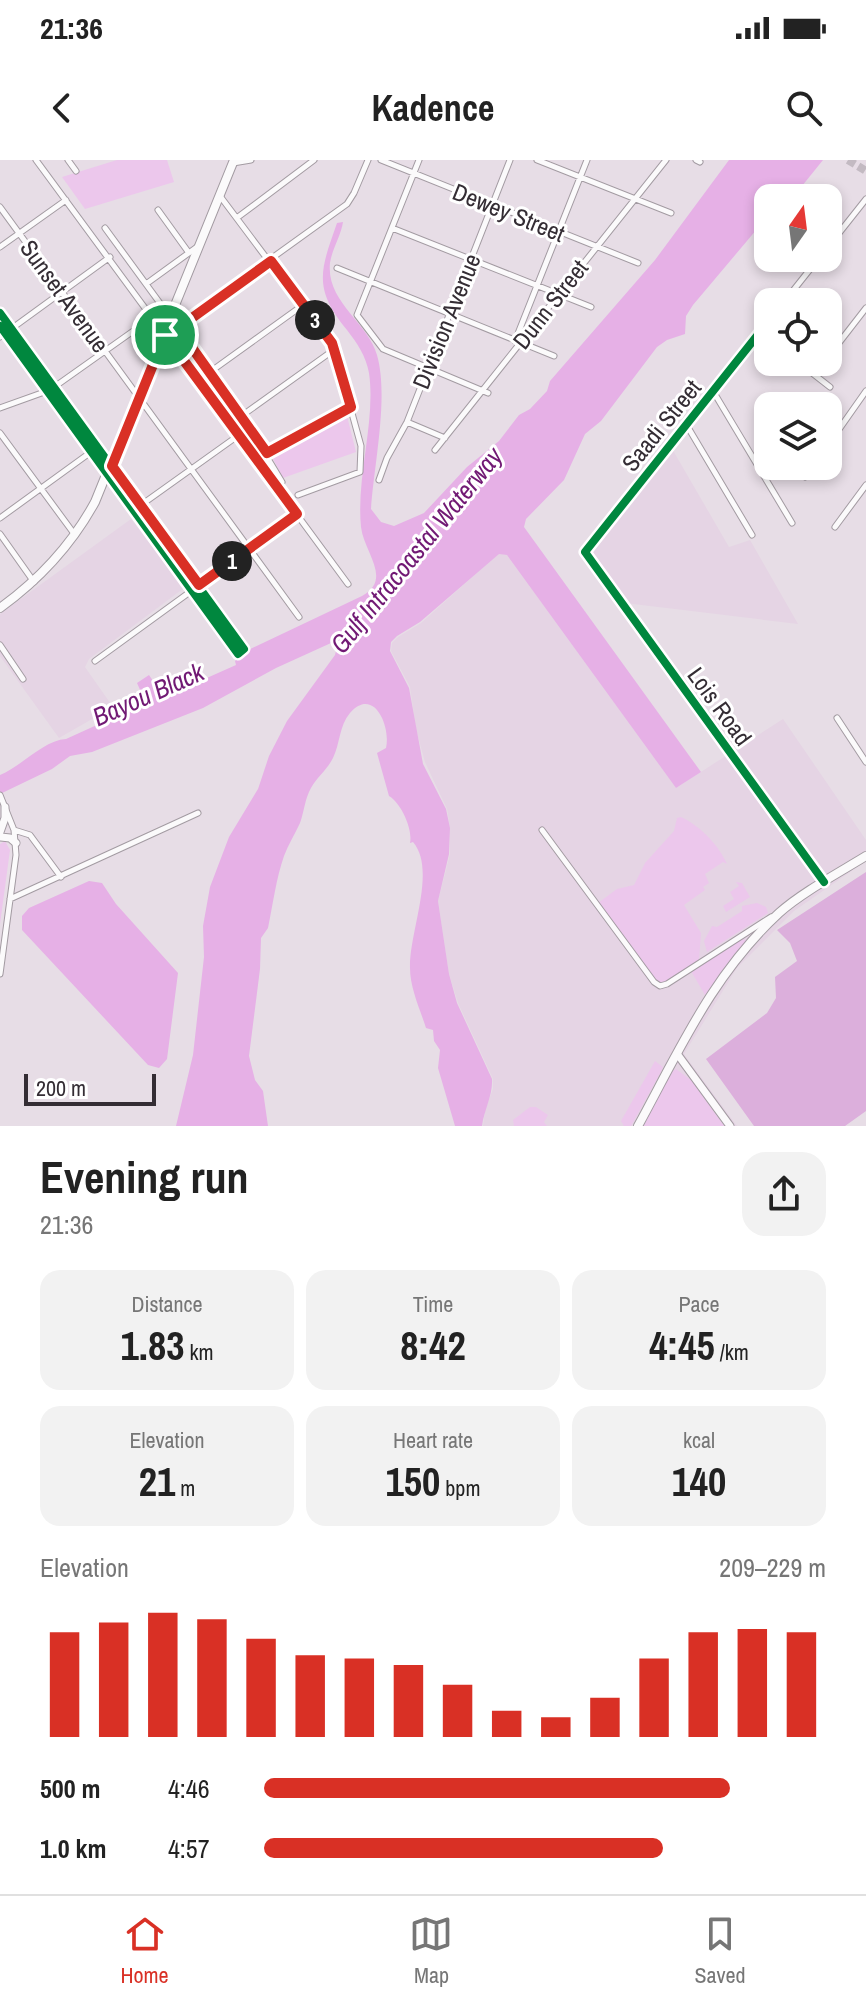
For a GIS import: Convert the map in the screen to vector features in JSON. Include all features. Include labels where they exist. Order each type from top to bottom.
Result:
[{"type":"main road","points":[[0,608],[34,582],[75,535],[95,502],[234,161]]},
{"type":"main road","points":[[638,1126],[703,1003],[755,938],[780,912],[866,856]]},
{"type":"street","points":[[36,160],[348,584]]},
{"type":"street","points":[[68,160],[76,171]]},
{"type":"street","points":[[234,161],[251,160]]},
{"type":"street","points":[[302,160],[303,168]]},
{"type":"street","points":[[238,217],[314,160]]},
{"type":"street","points":[[165,335],[347,204],[368,160]]},
{"type":"street","name":"Dewey Street","points":[[381,160],[638,263]]},
{"type":"street","points":[[419,160],[357,315],[379,346],[486,391]]},
{"type":"street","name":"Division Avenue","points":[[379,480],[407,422],[510,160]]},
{"type":"street","points":[[537,160],[671,213]]},
{"type":"street","points":[[518,341],[587,160]]},
{"type":"street","name":"Dunn Street","points":[[435,450],[486,391],[518,341],[559,295],[666,160]]},
{"type":"street","points":[[220,196],[335,349],[351,407],[361,446],[358,474],[298,495]]},
{"type":"street","points":[[0,247],[66,200]]},
{"type":"street","points":[[842,230],[865,202]]},
{"type":"street","name":"Sunset Avenue","points":[[0,207],[299,617]]},
{"type":"street","points":[[158,210],[189,253]]},
{"type":"street","points":[[105,228],[241,414],[282,482]]},
{"type":"street","points":[[392,228],[591,307]]},
{"type":"street","points":[[146,284],[201,244]]},
{"type":"street","points":[[2,335],[110,257]]},
{"type":"street","points":[[337,268],[554,356]]},
{"type":"street","points":[[795,288],[808,272]]},
{"type":"street","points":[[210,372],[303,305]]},
{"type":"street","points":[[842,339],[866,308]]},
{"type":"street","points":[[0,313],[110,470],[134,510],[238,654],[244,649],[141,505],[110,470],[91,452],[2,335],[0,326]]},
{"type":"street","points":[[0,408],[48,392],[153,317]]},
{"type":"street","name":"Saadi Street","points":[[585,552],[754,340]]},
{"type":"street","points":[[241,414],[335,349]]},
{"type":"street","points":[[816,376],[830,387]]},
{"type":"street","points":[[713,391],[792,523]]},
{"type":"street","points":[[842,425],[866,391]]},
{"type":"street","points":[[267,453],[351,407]]},
{"type":"street","points":[[407,422],[445,438]]},
{"type":"street","points":[[686,424],[752,535]]},
{"type":"street","points":[[0,433],[75,535]]},
{"type":"street","points":[[134,510],[239,435]]},
{"type":"street","points":[[0,518],[91,452]]},
{"type":"street","points":[[835,527],[866,485]]},
{"type":"street","points":[[95,661],[297,514]]},
{"type":"street","points":[[0,534],[34,582]]},
{"type":"street","name":"Lois Road","points":[[585,552],[824,882]]},
{"type":"street","points":[[0,645],[23,679]]},
{"type":"street","points":[[837,718],[866,762]]},
{"type":"street","points":[[0,795],[16,843],[0,974]]},
{"type":"street","points":[[0,835],[5,807]]},
{"type":"street","points":[[10,899],[198,813]]},
{"type":"street","points":[[0,835],[14,830],[30,835],[61,877]]},
{"type":"street","points":[[542,830],[660,986],[780,912]]},
{"type":"street","points":[[0,835],[16,843]]},
{"type":"street","points":[[747,930],[755,938]]},
{"type":"street","points":[[678,1055],[730,1126]]},
{"type":"shaded area","points":[[117,160],[167,160],[174,182],[85,209],[62,177]]},
{"type":"shaded area","points":[[346,412],[356,452],[283,478],[270,453]]},
{"type":"shaded area","points":[[671,447],[729,547],[750,540],[798,624],[625,603],[589,552]]},
{"type":"shaded area","points":[[131,519],[184,588],[89,659],[85,667],[113,707],[59,738],[0,656],[0,614]]},
{"type":"shaded area","points":[[499,553],[507,555],[676,788],[783,719],[866,840],[866,861],[794,911],[737,968],[684,1054],[737,1126],[483,1126],[493,1079],[458,1003],[449,974],[438,901],[450,854],[447,809],[425,762],[410,687],[391,651],[392,643],[398,637],[421,623]]},
{"type":"shaded area","points":[[681,817],[708,837],[727,864],[723,862],[705,874],[709,883],[703,887],[705,890],[684,905],[701,933],[699,960],[663,983],[654,980],[598,903],[617,889],[634,885],[645,863],[674,831],[677,818]]},
{"type":"shaded area","points":[[5,841],[10,850],[0,924],[0,844]]},
{"type":"shaded area","points":[[866,872],[866,1111],[845,1126],[754,1126],[706,1059],[767,1013],[776,998],[775,977],[797,961],[790,943],[777,930]]},
{"type":"shaded area","points":[[736,882],[742,883],[750,897],[726,912],[723,906],[734,899],[730,892],[739,886]]},
{"type":"shaded area","points":[[757,903],[766,907],[768,913],[707,952],[704,941],[712,926],[717,927],[742,911],[742,906]]},
{"type":"shaded area","points":[[741,939],[746,940],[745,943],[705,995],[691,971]]},
{"type":"shaded area","points":[[655,1061],[663,1067],[662,1070],[631,1126],[624,1126],[621,1121]]},
{"type":"shaded area","points":[[676,1069],[692,1081],[724,1126],[640,1126],[671,1072]]},
{"type":"shaded area","points":[[530,1107],[536,1107],[548,1115],[544,1122],[547,1126],[514,1126],[513,1120]]},
{"type":"water","points":[[729,160],[823,160],[804,184],[754,184],[754,233],[693,305],[686,316],[685,334],[657,347],[601,421],[585,434],[564,480],[526,519],[524,527],[701,772],[676,788],[507,555],[499,554],[420,622],[397,636],[391,642],[390,651],[409,688],[423,764],[446,809],[450,828],[449,854],[438,901],[449,974],[457,1003],[492,1079],[482,1126],[455,1126],[438,1068],[440,1050],[434,1041],[433,1030],[426,1028],[413,991],[411,953],[423,868],[420,854],[413,842],[410,843],[405,817],[389,796],[377,753],[386,748],[383,721],[379,712],[366,704],[346,718],[333,758],[309,792],[300,823],[284,856],[268,928],[261,938],[249,1056],[255,1080],[263,1091],[268,1126],[176,1126],[193,1055],[204,957],[203,926],[210,887],[229,837],[258,789],[269,756],[287,721],[335,655],[338,643],[331,643],[276,668],[203,708],[92,752],[70,756],[52,769],[0,794],[0,775],[41,748],[143,704],[145,701],[137,683],[149,675],[164,697],[236,665],[235,661],[248,650],[371,589],[376,574],[363,537],[360,508],[370,410],[369,373],[361,350],[336,315],[324,290],[324,266],[337,223],[343,222],[330,263],[334,289],[372,343],[380,372],[381,410],[371,509],[381,522],[394,526],[424,513],[467,467],[499,441],[519,415],[530,409],[547,391],[550,381],[655,260]]},
{"type":"water","points":[[89,881],[102,883],[116,904],[178,973],[167,1059],[159,1068],[148,1065],[22,930],[22,916],[29,908]]},
{"type":"tunnel","points":[[848,160],[866,171]]},
{"type":"cycle path","points":[[0,313],[244,649],[238,654],[0,326]]},
{"type":"cycle path","points":[[754,340],[585,552],[824,882]]},
{"type":"route","points":[[165,335],[112,466],[199,585],[297,514],[165,335],[178,328],[267,453],[351,407],[332,343],[271,261],[178,328],[171,319],[165,335]]},
{"type":"water label","name":"Gulf Intracoastal Waterway","points":[[416,550]]},
{"type":"water label","name":"Bayou Black","points":[[148,694]]}]
